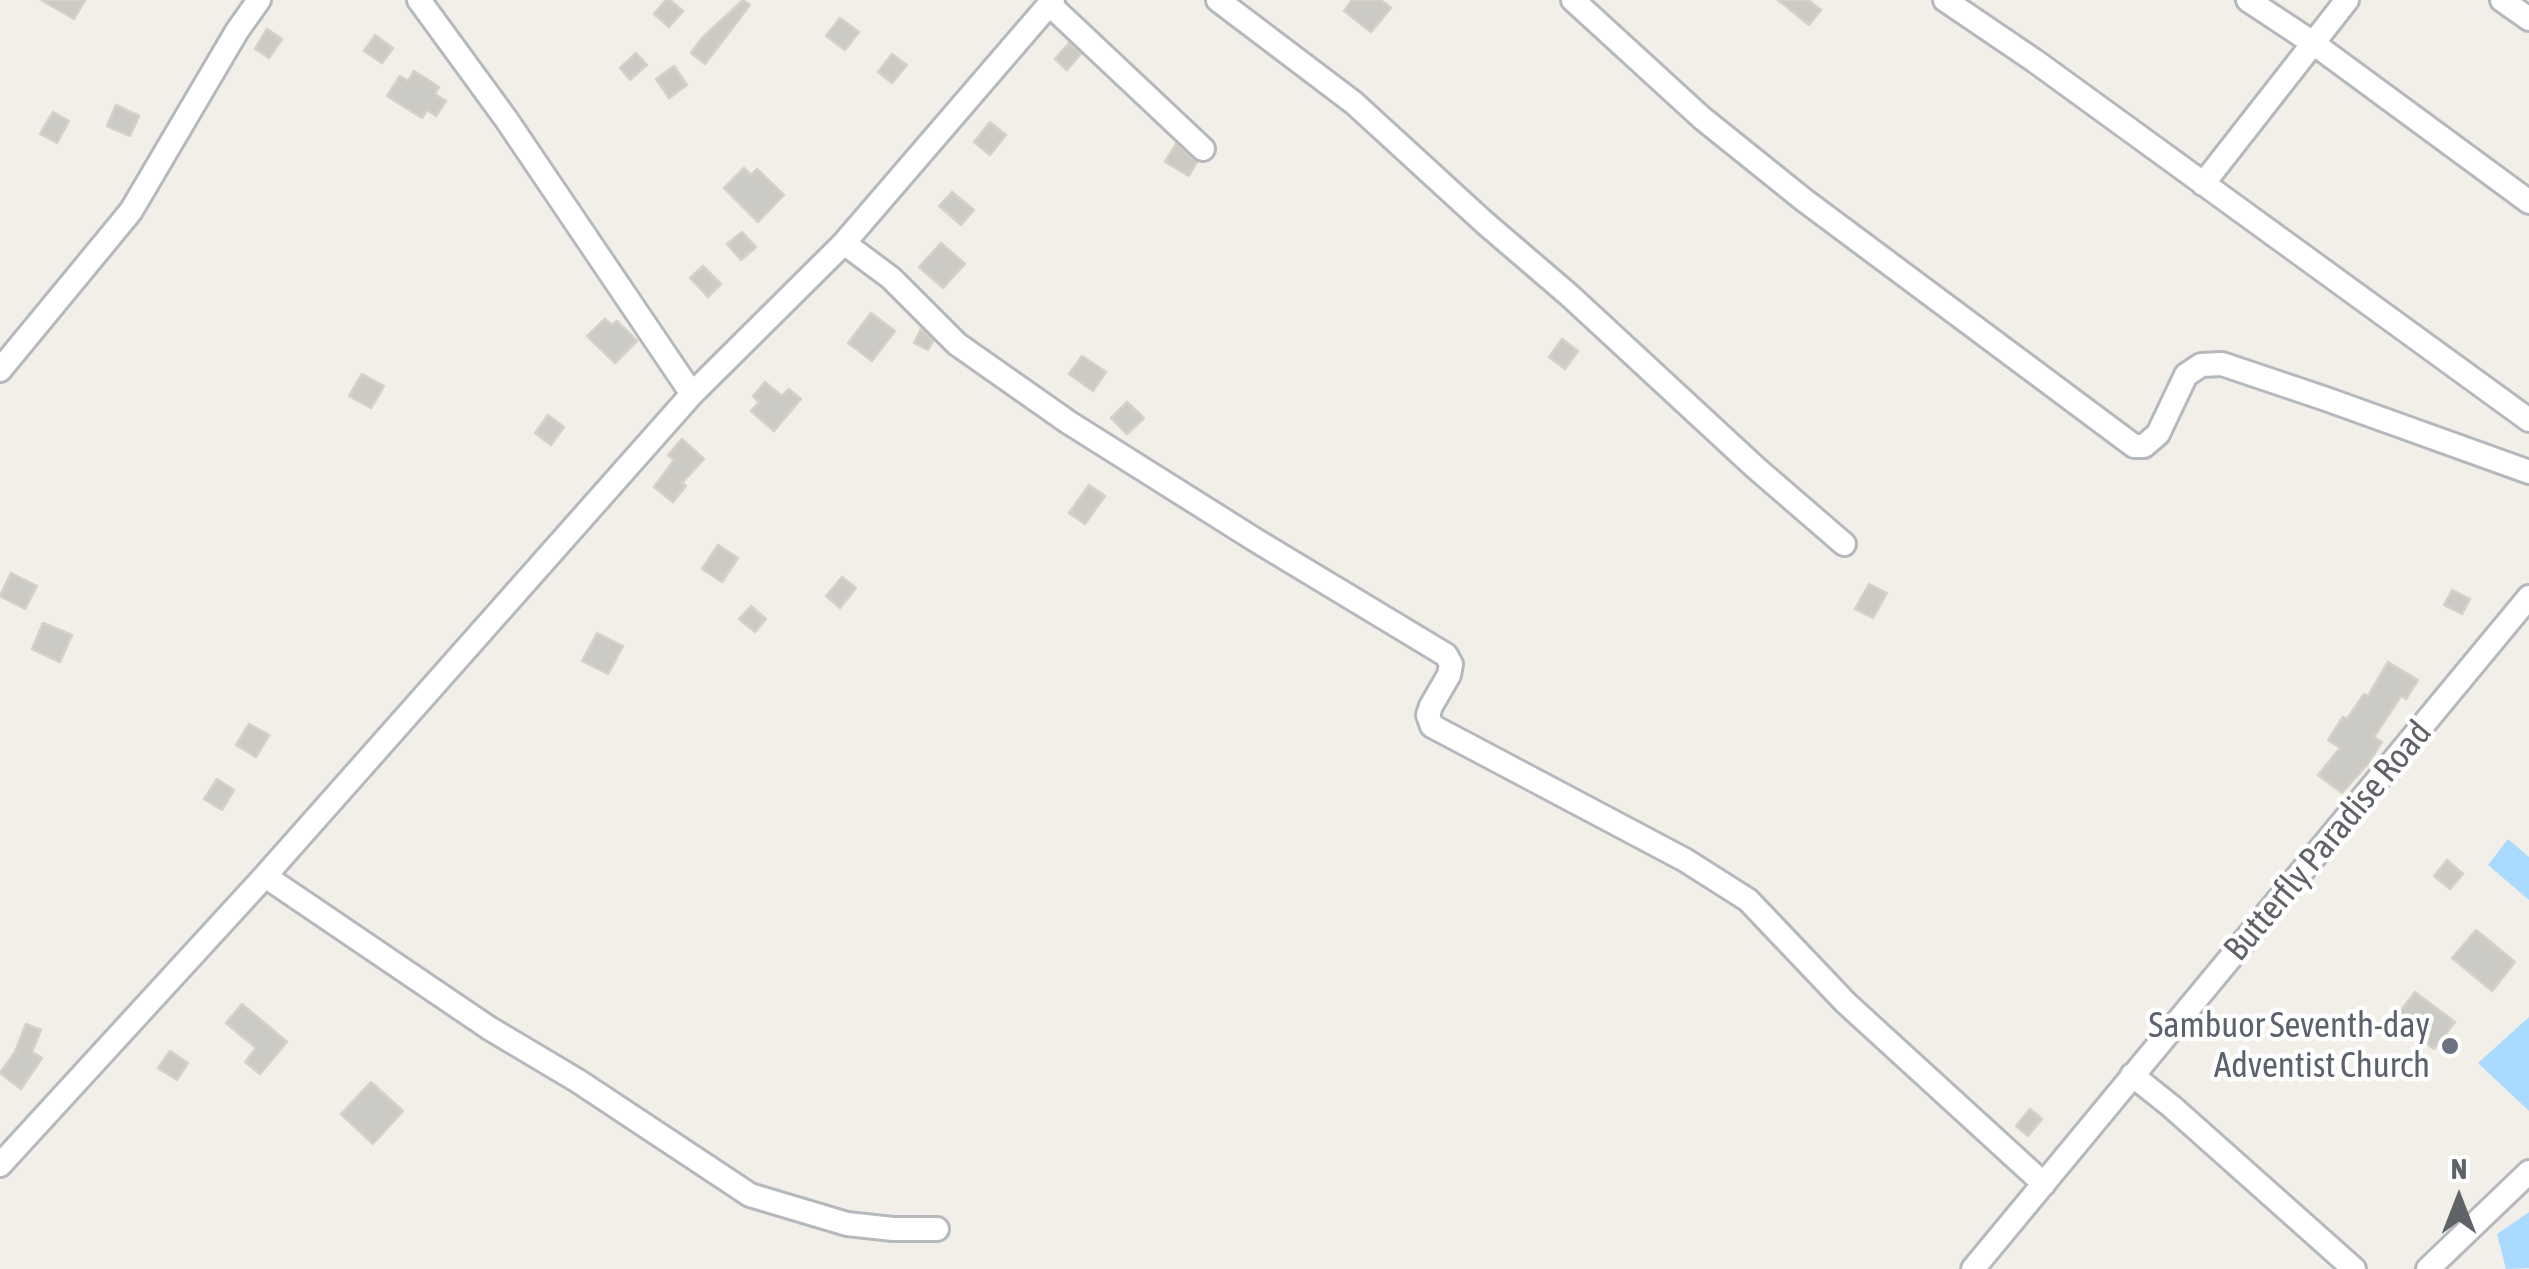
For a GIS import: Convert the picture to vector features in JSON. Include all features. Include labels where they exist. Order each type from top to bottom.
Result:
[{"type":"street","points":[[0,370],[131,211],[259,0]]},
{"type":"street","points":[[419,0],[506,120],[692,394]]},
{"type":"street","points":[[1218,0],[1354,102],[1844,544]]},
{"type":"street","points":[[1573,0],[1702,118],[1804,200],[2134,446],[2144,446],[2158,434],[2186,375],[2202,365],[2222,364],[2529,472]]},
{"type":"street","points":[[1944,0],[2035,61],[2529,420]]},
{"type":"street","points":[[2248,0],[2313,43],[2529,202]]},
{"type":"street","points":[[2203,184],[2347,0]]},
{"type":"street","points":[[2502,0],[2529,19]]},
{"type":"street","points":[[0,1165],[265,876],[692,394],[844,242],[1051,2],[1203,149]]},
{"type":"street","points":[[844,242],[891,278],[957,344],[1068,422],[1446,655],[1451,664],[1449,675],[1430,706],[1432,726],[1685,860],[1748,900],[1846,1003],[2044,1184]]},
{"type":"street","name":"Butterfly Paradise Road","points":[[1973,1269],[2529,597]]},
{"type":"street","points":[[265,876],[477,1020],[562,1071],[750,1196],[847,1224],[937,1228]]},
{"type":"street","points":[[2132,1075],[2354,1269]]},
{"type":"street","points":[[2428,1269],[2529,1172]]},
{"type":"water","points":[[2508,839],[2529,857],[2529,900],[2488,865]]},
{"type":"water","points":[[2529,1017],[2529,1111],[2478,1063]]},
{"type":"water","points":[[2529,1212],[2529,1268],[2506,1269],[2497,1234]]},
{"type":"building","points":[[41,0],[85,0],[74,19]]},
{"type":"building","points":[[666,0],[683,11],[669,27],[654,14]]},
{"type":"building","points":[[743,0],[750,5],[705,64],[691,53]]},
{"type":"building","points":[[1352,0],[1381,0],[1391,8],[1371,32],[1344,11]]},
{"type":"building","points":[[1778,0],[1808,0],[1821,10],[1809,25]]},
{"type":"building","points":[[840,18],[859,32],[845,50],[826,36]]},
{"type":"building","points":[[267,29],[282,39],[269,58],[255,49]]},
{"type":"building","points":[[375,35],[393,48],[382,63],[364,51]]},
{"type":"building","points":[[1069,43],[1081,54],[1067,70],[1055,59]]},
{"type":"building","points":[[636,53],[647,65],[630,80],[620,68]]},
{"type":"building","points":[[892,54],[907,65],[892,83],[878,72]]},
{"type":"building","points":[[674,66],[687,85],[669,98],[656,79]]},
{"type":"building","points":[[414,71],[439,87],[435,94],[446,101],[436,116],[427,110],[422,118],[387,96],[400,76],[408,81]]},
{"type":"building","points":[[116,105],[139,116],[130,136],[107,126]]},
{"type":"building","points":[[53,112],[69,121],[57,143],[40,134]]},
{"type":"building","points":[[990,122],[1006,135],[990,155],[974,142]]},
{"type":"building","points":[[1176,144],[1197,162],[1189,176],[1165,162]]},
{"type":"building","points":[[744,168],[751,175],[757,169],[784,195],[758,222],[724,188]]},
{"type":"building","points":[[952,192],[974,210],[961,225],[939,206]]},
{"type":"building","points":[[742,232],[756,247],[741,260],[727,244]]},
{"type":"building","points":[[941,243],[965,264],[943,288],[919,267]]},
{"type":"building","points":[[703,266],[721,284],[708,297],[690,278]]},
{"type":"building","points":[[871,313],[895,331],[872,361],[848,343]]},
{"type":"building","points":[[605,319],[612,325],[617,321],[637,341],[615,363],[587,336]]},
{"type":"building","points":[[921,329],[933,341],[928,350],[914,343]]},
{"type":"building","points":[[1562,339],[1578,351],[1565,369],[1549,357]]},
{"type":"building","points":[[1082,356],[1106,372],[1093,391],[1069,374]]},
{"type":"building","points":[[362,374],[384,386],[371,408],[349,396]]},
{"type":"building","points":[[765,382],[782,396],[789,389],[801,399],[774,431],[751,411],[759,402],[753,396]]},
{"type":"building","points":[[1127,402],[1144,418],[1127,434],[1111,418]]},
{"type":"building","points":[[548,415],[564,427],[551,445],[535,433]]},
{"type":"building","points":[[682,439],[704,459],[682,483],[686,486],[673,502],[654,487],[674,460],[668,455]]},
{"type":"building","points":[[1089,485],[1105,496],[1085,524],[1069,513]]},
{"type":"building","points":[[718,545],[738,558],[722,582],[702,569]]},
{"type":"building","points":[[11,573],[37,586],[25,609],[0,596]]},
{"type":"building","points":[[842,577],[856,588],[840,608],[826,596]]},
{"type":"building","points":[[1869,584],[1887,593],[1873,618],[1855,609]]},
{"type":"building","points":[[2452,590],[2470,599],[2462,614],[2444,605]]},
{"type":"building","points":[[751,606],[766,619],[755,632],[739,619]]},
{"type":"building","points":[[43,623],[72,635],[60,662],[32,649]]},
{"type":"building","points":[[597,633],[623,646],[608,674],[582,661]]},
{"type":"building","points":[[2388,662],[2418,680],[2406,699],[2401,696],[2374,737],[2382,742],[2342,793],[2318,775],[2340,748],[2328,740],[2343,717],[2347,719],[2364,694],[2368,696]]},
{"type":"building","points":[[249,724],[269,735],[256,757],[236,745]]},
{"type":"building","points":[[217,779],[234,790],[222,810],[204,799]]},
{"type":"building","points":[[2447,860],[2463,874],[2450,889],[2434,876]]},
{"type":"building","points":[[2476,930],[2515,962],[2492,991],[2452,958]]},
{"type":"building","name":"Sambuor Seventh-day Adventist Church","points":[[2415,992],[2455,1022],[2434,1049],[2394,1019]]},
{"type":"building","points":[[242,1004],[287,1042],[260,1074],[245,1062],[256,1048],[226,1023]]},
{"type":"building","points":[[26,1024],[41,1030],[32,1052],[42,1058],[21,1089],[0,1073],[15,1052]]},
{"type":"building","points":[[170,1051],[188,1063],[177,1080],[158,1068]]},
{"type":"building","points":[[371,1082],[403,1111],[373,1144],[341,1114]]},
{"type":"building","points":[[2030,1109],[2042,1119],[2028,1136],[2016,1126]]},
{"type":"place","name":"Sambuor Seventh-day Adventist Church","points":[[2450,1046]]}]
